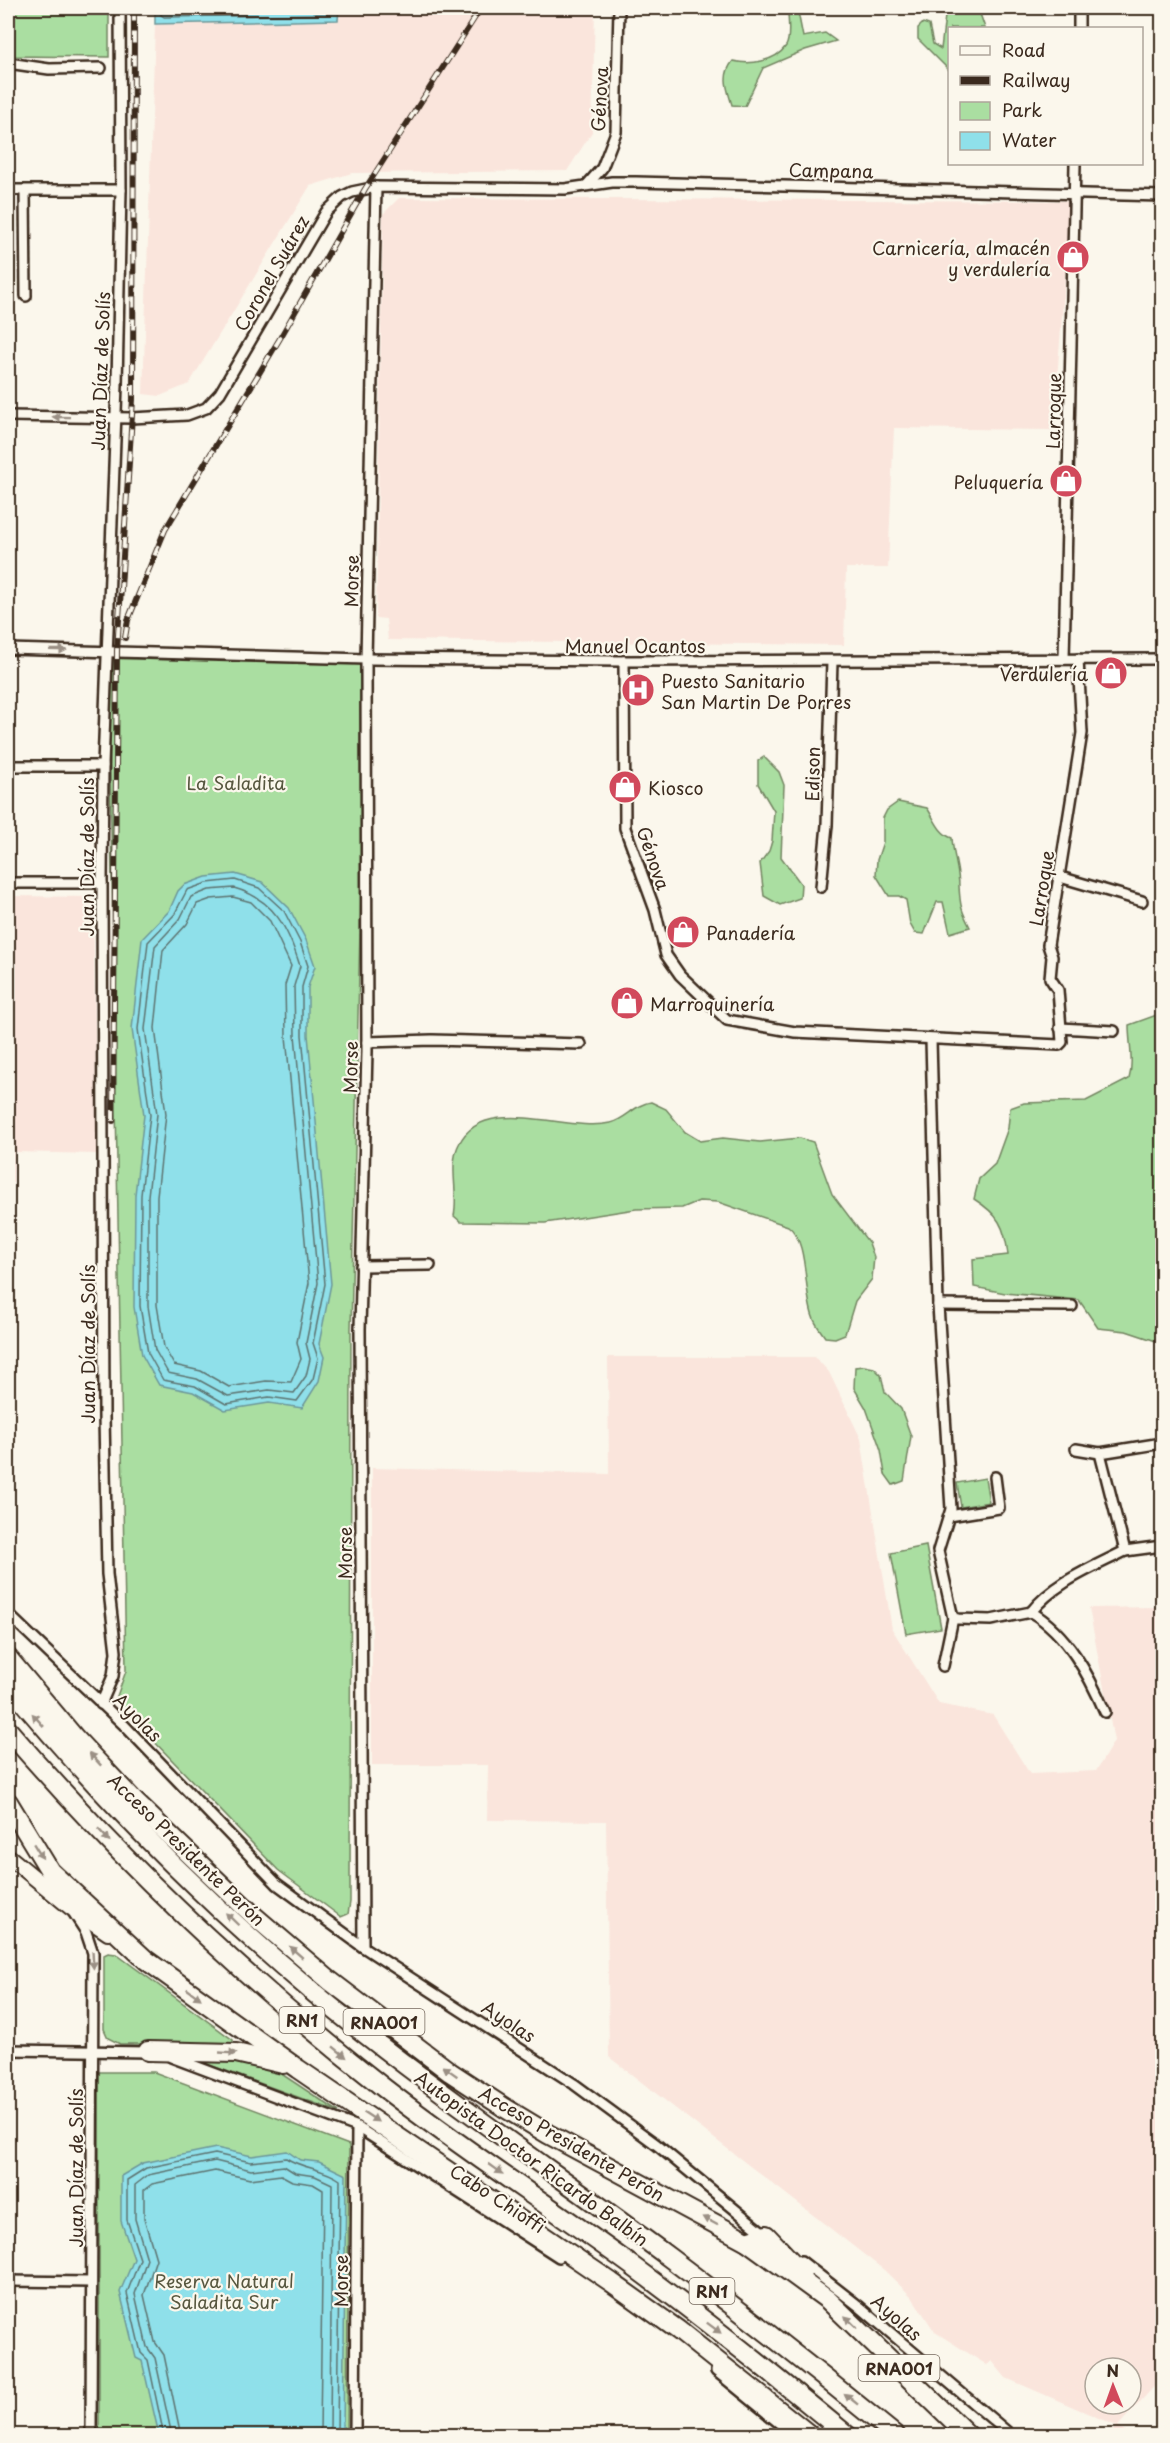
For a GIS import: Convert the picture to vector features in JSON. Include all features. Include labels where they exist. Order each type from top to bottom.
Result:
[{"type":"highway","name":"Acceso Presidente Perón","points":[[8,1658],[75,1738],[135,1802],[253,1915],[329,1980],[442,2066],[504,2108],[747,2241],[828,2300],[969,2436]]},
{"type":"highway","name":"Autopista Doctor Ricardo Balbín","points":[[8,1684],[118,1807],[168,1859],[312,1991],[469,2115],[669,2257],[797,2355],[896,2436]]},
{"type":"highway","name":"Autopista Doctor Ricardo Balbín","points":[[8,1730],[44,1772],[171,1904],[323,2038],[384,2088],[634,2267],[747,2353],[848,2436]]},
{"type":"highway","points":[[8,1802],[50,1871],[146,1960],[298,2069],[630,2296],[811,2436]]},
{"type":"highway","points":[[148,2051],[251,2055],[298,2069]]},
{"type":"highway","points":[[747,2241],[766,2235],[828,2300]]},
{"type":"main road","points":[[8,1856],[70,1907],[146,1960]]},
{"type":"street","name":"Juan Díaz de Solís","points":[[101,1704],[113,1676],[116,1652],[107,1574],[102,883],[103,766],[121,190],[120,8]]},
{"type":"street","name":"Génova","points":[[587,185],[602,168],[616,132],[619,8]]},
{"type":"street","points":[[1079,8],[1079,27]]},
{"type":"street","points":[[8,63],[49,69],[101,68]]},
{"type":"street","name":"Larroque","points":[[1064,658],[1075,165]]},
{"type":"street","name":"Campana","points":[[587,185],[648,182],[1162,196]]},
{"type":"street","name":"Coronel Suárez","points":[[8,416],[115,418],[187,415],[198,412],[212,402],[326,212],[342,197],[352,192],[376,187],[565,189],[587,185]]},
{"type":"street","name":"Morse","points":[[363,1947],[361,1266],[367,1041],[366,659],[376,187]]},
{"type":"street","points":[[8,190],[121,190]]},
{"type":"street","points":[[25,191],[26,296]]},
{"type":"street","name":"Manuel Ocantos","points":[[8,650],[366,659],[832,662],[1064,658],[1162,659]]},
{"type":"street","name":"Larroque","points":[[1060,1028],[1058,990],[1050,978],[1052,957],[1048,945],[1082,733],[1078,658]]},
{"type":"street","name":"Génova","points":[[624,661],[625,828],[655,910],[666,955],[680,975],[728,1020],[738,1023],[795,1032],[931,1040]]},
{"type":"street","name":"Edison","points":[[821,887],[827,825],[832,662]]},
{"type":"street","points":[[8,766],[103,766]]},
{"type":"street","points":[[1060,877],[1143,901]]},
{"type":"street","points":[[8,883],[102,883]]},
{"type":"street","points":[[943,1666],[953,1618],[938,1551],[949,1516],[938,1305],[931,1040],[1059,1045],[1062,1042],[1060,1028],[1114,1031]]},
{"type":"street","points":[[367,1041],[432,1040],[581,1044]]},
{"type":"street","points":[[361,1266],[430,1265]]},
{"type":"street","points":[[938,1305],[1071,1306]]},
{"type":"street","points":[[1076,1449],[1100,1453],[1162,1443]]},
{"type":"street","points":[[1100,1453],[1125,1551]]},
{"type":"street","points":[[949,1516],[999,1508],[994,1477]]},
{"type":"street","points":[[953,1618],[991,1620],[1031,1612],[1058,1587],[1125,1551],[1162,1546]]},
{"type":"street","points":[[1031,1612],[1054,1629],[1094,1685],[1105,1712]]},
{"type":"street","name":"Ayolas","points":[[8,1614],[101,1704],[277,1884],[363,1947],[574,2084],[657,2145],[766,2235],[860,2307],[1012,2436]]},
{"type":"street","name":"Juan Díaz de Solís","points":[[70,1907],[86,1932],[93,1953],[91,2436]]},
{"type":"street","name":"Cabo Chioffi","points":[[8,2050],[148,2051],[169,2056],[357,2127],[637,2309],[795,2436]]},
{"type":"street","name":"Morse","points":[[355,2436],[357,2127]]},
{"type":"street","points":[[8,2281],[91,2282]]},
{"type":"shaded area","points":[[339,8],[595,8],[592,132],[567,171],[352,173],[310,186],[189,384],[160,396],[143,394],[155,24],[338,20]]},
{"type":"shaded area","points":[[399,198],[1071,201],[1053,430],[894,428],[888,568],[846,568],[844,645],[388,640],[386,619],[376,618],[383,214]]},
{"type":"shaded area","points":[[8,896],[93,897],[97,1154],[14,1152],[13,1183],[8,1183]]},
{"type":"shaded area","points":[[608,1357],[815,1357],[829,1372],[861,1439],[892,1629],[939,1704],[993,1715],[1030,1774],[1096,1771],[1114,1741],[1089,1608],[1162,1607],[1162,2378],[1143,2399],[1143,2356],[1083,2356],[1083,2411],[1006,2378],[992,2361],[987,2365],[935,2332],[912,2297],[884,2270],[609,2057],[606,1821],[487,1820],[488,1765],[372,1765],[372,1468],[609,1474]]},
{"type":"shaded area","points":[[1094,2416],[1127,2416],[1118,2426],[1130,2435],[1109,2435],[1117,2426]]},
{"type":"green space","points":[[8,8],[109,8],[109,57],[8,56]]},
{"type":"green space","points":[[793,8],[798,12],[803,37],[825,33],[836,41],[805,50],[763,68],[745,106],[732,105],[726,82],[729,66],[733,61],[747,63],[769,59],[781,51],[786,46],[788,38],[788,12]]},
{"type":"green space","points":[[946,8],[978,8],[985,27],[948,27],[948,69],[918,39],[918,28],[923,23],[929,25],[933,44],[941,49]]},
{"type":"green space","name":"La Saladita","points":[[108,651],[366,659],[351,1330],[350,1902],[348,1914],[341,1917],[278,1870],[118,1704],[117,1696],[126,1671]]},
{"type":"green space","points":[[764,757],[779,772],[784,785],[781,857],[801,884],[800,898],[780,905],[764,896],[760,863],[769,851],[772,841],[774,811],[758,784],[758,761]]},
{"type":"green space","points":[[898,802],[927,808],[940,830],[952,838],[961,903],[970,927],[950,933],[943,902],[937,902],[924,934],[915,933],[910,924],[906,900],[899,896],[889,896],[876,875],[877,860],[883,842],[883,818],[887,810]]},
{"type":"green space","points":[[1162,1013],[1162,1346],[1159,1342],[1126,1331],[1098,1328],[1079,1300],[1005,1293],[974,1287],[973,1259],[1008,1255],[1005,1236],[999,1222],[989,1210],[974,1199],[979,1179],[995,1164],[1008,1128],[1010,1108],[1024,1103],[1086,1101],[1129,1079],[1131,1059],[1129,1025]]},
{"type":"green space","points":[[651,1102],[666,1109],[685,1132],[700,1141],[723,1138],[760,1142],[800,1138],[813,1142],[832,1194],[869,1243],[874,1257],[872,1279],[855,1301],[845,1334],[835,1338],[825,1337],[815,1322],[810,1306],[803,1254],[795,1233],[788,1226],[718,1202],[699,1201],[682,1208],[636,1209],[545,1223],[461,1222],[454,1216],[454,1161],[459,1144],[471,1129],[487,1121],[506,1118],[592,1125],[610,1123],[645,1103]]},
{"type":"green space","points":[[855,1367],[874,1368],[881,1375],[885,1392],[901,1409],[911,1436],[904,1481],[893,1485],[885,1474],[881,1450],[866,1408],[854,1388]]},
{"type":"green space","points":[[985,1478],[989,1502],[961,1507],[957,1483]]},
{"type":"green space","points":[[926,1546],[941,1628],[906,1634],[891,1553]]},
{"type":"green space","points":[[116,1954],[233,2040],[233,2044],[120,2044],[108,2038],[104,2029],[104,1955]]},
{"type":"green space","points":[[199,2056],[268,2065],[339,2112],[196,2060]]},
{"type":"green space","name":"Reserva Natural Saladita Sur","points":[[99,2072],[154,2072],[349,2145],[347,2435],[99,2436]]},
{"type":"water","points":[[155,8],[339,8],[338,20],[155,24]]},
{"type":"water","points":[[235,874],[262,882],[289,908],[306,940],[315,966],[308,987],[308,1035],[331,1284],[319,1344],[324,1357],[319,1381],[302,1408],[269,1403],[225,1410],[193,1392],[159,1385],[142,1355],[134,1307],[135,1195],[144,1115],[132,1029],[142,939],[169,911],[178,891],[184,885],[206,877]]},
{"type":"water","name":"Reserva Natural Saladita Sur","points":[[216,2148],[252,2156],[287,2151],[300,2160],[319,2162],[346,2175],[343,2435],[159,2435],[142,2361],[136,2358],[120,2292],[134,2259],[121,2221],[121,2176],[143,2163]]},
{"type":"railway","points":[[113,1121],[117,651],[133,399],[134,8]]},
{"type":"railway","points":[[125,638],[128,620],[165,530],[279,340],[365,189],[481,8]]},
{"type":"place","name":"Carnicería, almacén y verdulería","points":[[1073,257]]},
{"type":"place","name":"Peluquería","points":[[1066,481]]},
{"type":"place","name":"Verdulería","points":[[1111,673]]},
{"type":"place","name":"Puesto Sanitario San Martin De Porres","points":[[638,690]]},
{"type":"place","name":"Kiosco","points":[[625,787]]},
{"type":"place","name":"Panadería","points":[[683,932]]},
{"type":"place","name":"Marroquinería","points":[[627,1003]]}]
